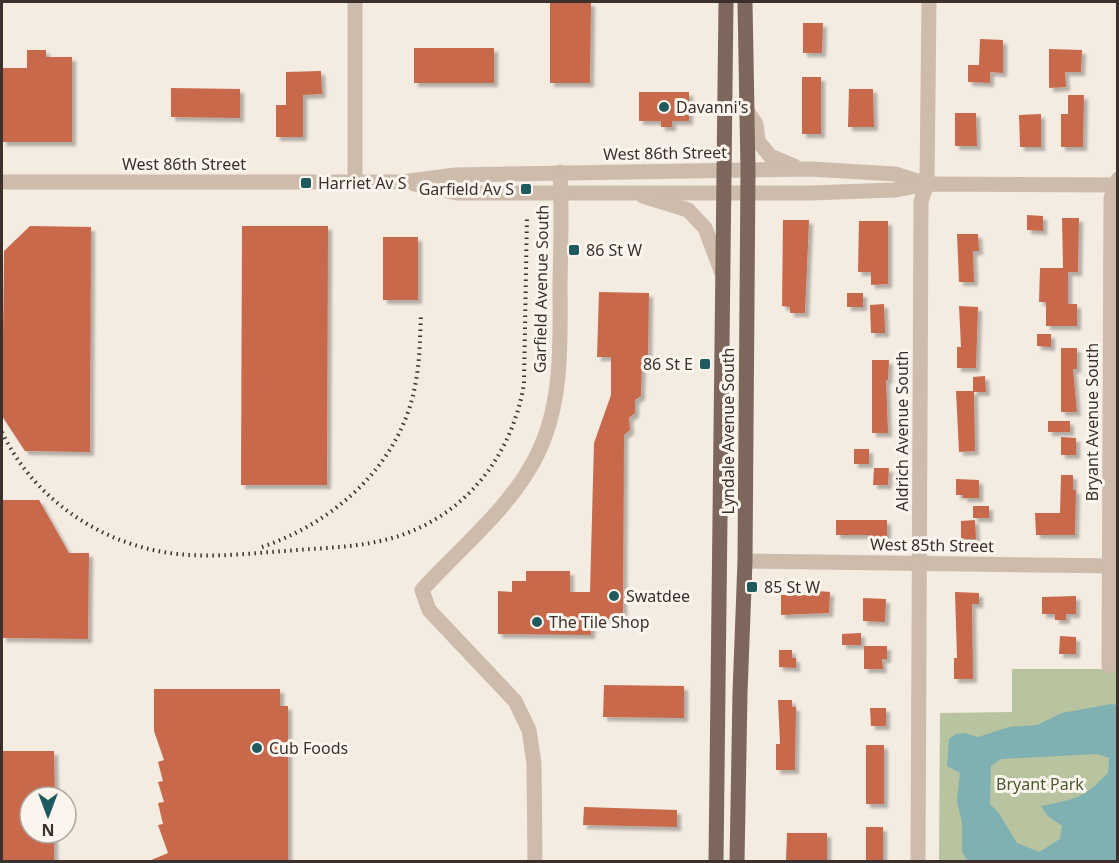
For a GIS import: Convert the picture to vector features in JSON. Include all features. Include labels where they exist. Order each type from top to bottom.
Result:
[{"type":"main road","name":"Lyndale Avenue South","points":[[716,861],[726,2]]},
{"type":"main road","name":"Lyndale Avenue South","points":[[737,861],[745,561],[748,170],[745,2]]},
{"type":"street","points":[[355,2],[355,182]]},
{"type":"street","name":"Aldrich Avenue South","points":[[918,861],[921,201],[927,184],[929,2]]},
{"type":"street","points":[[747,111],[756,124],[758,141],[770,156],[784,163],[806,169]]},
{"type":"street","name":"West 86th Street","points":[[2,182],[402,182],[455,175],[806,169],[896,174],[927,184]]},
{"type":"street","name":"Garfield Avenue South","points":[[535,861],[534,763],[529,730],[515,701],[429,610],[422,590],[517,488],[535,459],[549,427],[560,360],[560,172]]},
{"type":"street","name":"West 86th Street","points":[[402,182],[457,193],[894,190],[927,184],[1117,183]]},
{"type":"street","name":"Bryant Avenue South","points":[[1108,666],[1113,565],[1111,198],[1117,183]]},
{"type":"street","points":[[635,193],[688,210],[705,228],[723,277]]},
{"type":"street","name":"West 85th Street","points":[[745,561],[1113,565]]},
{"type":"green space","name":"Bryant Park","points":[[1012,669],[1117,669],[1117,861],[939,862],[940,713],[1012,712]]},
{"type":"water","points":[[1111,704],[1118,705],[1117,861],[968,861],[962,852],[962,823],[957,801],[960,773],[947,766],[949,739],[956,734],[964,733],[978,737],[1009,727],[1037,725],[1062,713]],"holes":[[[1097,754],[1109,758],[1108,773],[1085,793],[1078,797],[1041,806],[1048,816],[1062,826],[1060,839],[1039,852],[1017,843],[998,812],[990,804],[991,766],[1001,759]]]},
{"type":"building","points":[[550,2],[591,2],[590,83],[550,83]]},
{"type":"building","points":[[803,23],[823,23],[822,53],[803,53]]},
{"type":"building","points":[[980,39],[1003,40],[1003,73],[990,72],[990,83],[968,82],[968,65],[979,65]]},
{"type":"building","points":[[414,48],[494,48],[494,83],[414,83]]},
{"type":"building","points":[[1049,49],[1082,50],[1081,72],[1065,72],[1066,87],[1049,88]]},
{"type":"building","points":[[27,50],[46,50],[46,57],[72,57],[72,142],[2,142],[2,68],[27,68]]},
{"type":"building","points":[[321,71],[322,94],[303,95],[303,137],[276,137],[276,105],[286,105],[286,72]]},
{"type":"building","points":[[802,77],[821,77],[821,134],[802,134]]},
{"type":"building","points":[[171,88],[240,89],[240,118],[171,117]]},
{"type":"building","points":[[849,89],[873,89],[874,127],[848,127]]},
{"type":"building","name":"Davanni's","points":[[639,92],[689,92],[689,121],[672,121],[672,127],[661,127],[661,121],[639,121]]},
{"type":"building","points":[[1068,95],[1084,95],[1083,147],[1061,147],[1061,114],[1068,114]]},
{"type":"building","points":[[955,113],[976,113],[977,146],[955,146]]},
{"type":"building","points":[[1041,114],[1041,147],[1020,147],[1019,115]]},
{"type":"building","points":[[1027,215],[1043,216],[1043,231],[1027,230]]},
{"type":"building","points":[[1062,218],[1079,218],[1078,272],[1068,272],[1068,304],[1077,304],[1077,326],[1046,326],[1046,302],[1039,302],[1040,268],[1063,268]]},
{"type":"building","points":[[783,220],[809,220],[805,313],[790,313],[790,307],[782,306]]},
{"type":"building","points":[[859,221],[888,221],[888,284],[871,285],[871,272],[858,272]]},
{"type":"building","points":[[30,226],[91,227],[90,452],[25,451],[2,416],[4,251]]},
{"type":"building","points":[[242,226],[328,226],[327,485],[241,485]]},
{"type":"building","points":[[957,234],[978,234],[979,251],[973,251],[974,282],[959,282]]},
{"type":"building","points":[[383,237],[418,237],[418,300],[383,300]]},
{"type":"building","points":[[599,292],[649,293],[648,358],[642,363],[641,396],[635,400],[635,413],[629,418],[630,430],[624,435],[623,619],[592,619],[591,635],[498,634],[498,591],[512,592],[512,581],[526,581],[526,571],[570,571],[570,592],[590,592],[594,443],[611,395],[611,357],[597,357]]},
{"type":"building","points":[[847,293],[863,293],[863,307],[847,307]]},
{"type":"building","points":[[884,304],[885,333],[871,333],[870,305]]},
{"type":"building","points":[[959,306],[978,307],[976,368],[957,368],[957,347],[961,347]]},
{"type":"building","points":[[1037,334],[1051,334],[1051,347],[1037,346]]},
{"type":"building","points":[[1061,348],[1077,348],[1077,369],[1073,369],[1077,412],[1061,412]]},
{"type":"building","points":[[872,360],[889,360],[888,380],[886,380],[888,433],[872,433]]},
{"type":"building","points":[[985,376],[986,392],[974,392],[975,451],[959,452],[956,391],[973,391],[973,377]]},
{"type":"building","points":[[1048,421],[1070,421],[1070,432],[1048,432]]},
{"type":"building","points":[[1061,437],[1076,438],[1076,455],[1061,455]]},
{"type":"building","points":[[854,449],[869,449],[869,464],[854,464]]},
{"type":"building","points":[[874,468],[889,468],[888,485],[873,485]]},
{"type":"building","points":[[1061,475],[1073,475],[1073,490],[1076,490],[1075,535],[1036,535],[1035,513],[1060,513]]},
{"type":"building","points":[[956,479],[979,480],[979,498],[963,498],[963,495],[956,495]]},
{"type":"building","points":[[2,500],[39,500],[69,553],[89,553],[88,639],[2,638]]},
{"type":"building","points":[[973,506],[989,506],[989,518],[973,518]]},
{"type":"building","points":[[836,520],[887,520],[887,538],[869,538],[869,535],[836,535]]},
{"type":"building","points":[[975,520],[976,539],[961,539],[961,521]]},
{"type":"building","points":[[817,591],[830,592],[829,613],[781,615],[781,595],[817,595]]},
{"type":"building","points":[[955,592],[979,593],[979,604],[972,604],[973,679],[954,679],[954,658],[957,658]]},
{"type":"building","points":[[1076,596],[1076,614],[1066,614],[1066,620],[1055,620],[1055,614],[1042,614],[1042,597]]},
{"type":"building","points":[[863,598],[886,599],[885,622],[863,621]]},
{"type":"building","points":[[861,633],[861,645],[842,645],[842,634]]},
{"type":"building","points":[[1060,636],[1076,637],[1076,654],[1059,654]]},
{"type":"building","points":[[864,646],[887,646],[887,659],[882,659],[883,669],[864,669]]},
{"type":"building","points":[[779,650],[792,650],[792,658],[796,658],[796,668],[779,667]]},
{"type":"building","points":[[604,685],[684,686],[684,718],[603,717]]},
{"type":"building","points":[[154,689],[280,689],[280,706],[288,706],[288,861],[149,861],[168,853],[158,825],[163,824],[158,803],[164,802],[158,782],[163,781],[158,762],[164,760],[154,731]]},
{"type":"building","points":[[778,700],[792,700],[792,707],[796,707],[795,770],[776,770],[776,744],[780,744]]},
{"type":"building","points":[[870,708],[886,708],[886,726],[871,726]]},
{"type":"building","points":[[866,745],[884,745],[884,804],[866,804]]},
{"type":"building","points":[[2,751],[54,751],[55,785],[18,785],[18,845],[54,845],[54,861],[2,861]]},
{"type":"building","points":[[584,807],[677,810],[677,827],[583,825]]},
{"type":"building","points":[[866,827],[883,827],[883,861],[866,861]]},
{"type":"building","points":[[787,833],[827,833],[827,861],[786,861]]},
{"type":"railway","points":[[2,432],[17,458],[56,502],[79,519],[105,533],[161,552],[214,556],[333,547],[380,541],[408,533],[434,520],[457,504],[477,485],[494,463],[507,439],[524,384],[527,215]]},
{"type":"railway","points":[[262,547],[289,536],[339,506],[379,465],[395,441],[407,415],[419,359],[421,313]]},
{"type":"place","name":"Davanni's","points":[[664,107]]},
{"type":"place","name":"Harriet Av S","points":[[306,183]]},
{"type":"place","name":"Garfield Av S","points":[[526,189]]},
{"type":"place","name":"86 St W","points":[[574,250]]},
{"type":"place","name":"86 St E","points":[[705,364]]},
{"type":"place","name":"85 St W","points":[[752,587]]},
{"type":"place","name":"Swatdee","points":[[614,596]]},
{"type":"place","name":"The Tile Shop","points":[[537,622]]},
{"type":"place","name":"Cub Foods","points":[[257,748]]}]
